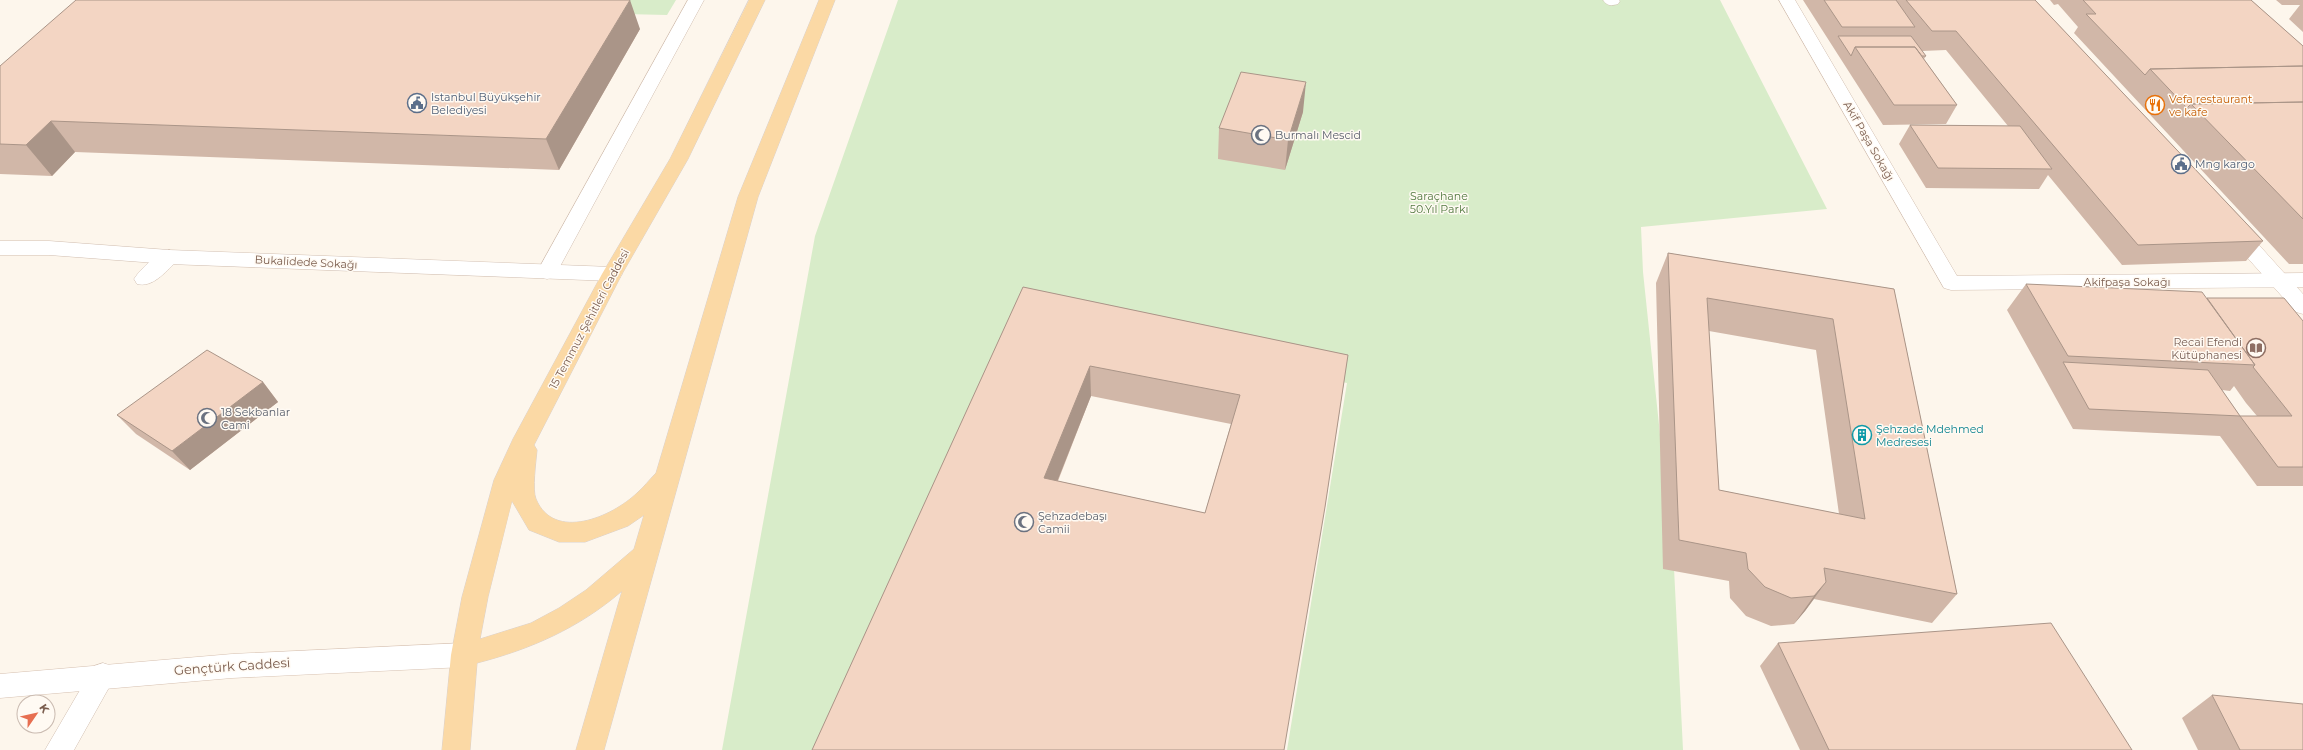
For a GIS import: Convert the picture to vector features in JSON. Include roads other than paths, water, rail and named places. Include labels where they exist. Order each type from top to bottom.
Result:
[{"type":"main road","name":"15 Temmuz Şehitleri Caddesi","points":[[456,750],[464,655],[475,597],[506,480],[525,439],[612,274],[679,158],[757,0]]},
{"type":"main road","points":[[590,750],[644,555],[748,197],[827,0]]},
{"type":"main road","points":[[525,439],[523,499],[538,523],[558,532],[585,532],[619,519],[646,501],[666,479]]},
{"type":"main road","points":[[464,655],[502,645],[540,630],[584,606],[621,577],[644,555]]},
{"type":"street","name":"Akif Paşa Sokağı","points":[[1787,0],[1951,283]]},
{"type":"street","points":[[2221,215],[2303,307]]},
{"type":"street","name":"Bukalidede Sokağı","points":[[0,248],[48,248],[169,257],[612,274]]},
{"type":"street","name":"Akifpaşa Sokağı","points":[[1951,283],[2303,280]]},
{"type":"street","name":"Gençtürk Caddesi","points":[[0,686],[103,675],[354,658],[464,655]]},
{"type":"street","points":[[59,750],[103,675]]},
{"type":"lane","points":[[547,272],[696,0]]},
{"type":"lane","points":[[144,279],[169,257]]},
{"type":"place","name":"Istanbul Büyükşehir Belediyesi","points":[[417,103]]},
{"type":"place","name":"Vefa restaurant ve kafe","points":[[2155,105]]},
{"type":"place","name":"Burmalı Mescid","points":[[1261,135]]},
{"type":"place","name":"Mng kargo","points":[[2181,164]]},
{"type":"place","name":"Recai Efendi Kütüphanesi","points":[[2256,348]]},
{"type":"place","name":"18 Sekbanlar Cami","points":[[207,418]]},
{"type":"place","name":"Şehzade Mdehmed Medresesi","points":[[1862,435]]},
{"type":"place","name":"Şehzadebaşı Camii","points":[[1024,522]]},
{"type":"park label","name":"Saraçhane 50.Yıl Parkı","points":[[1439,202]]}]
